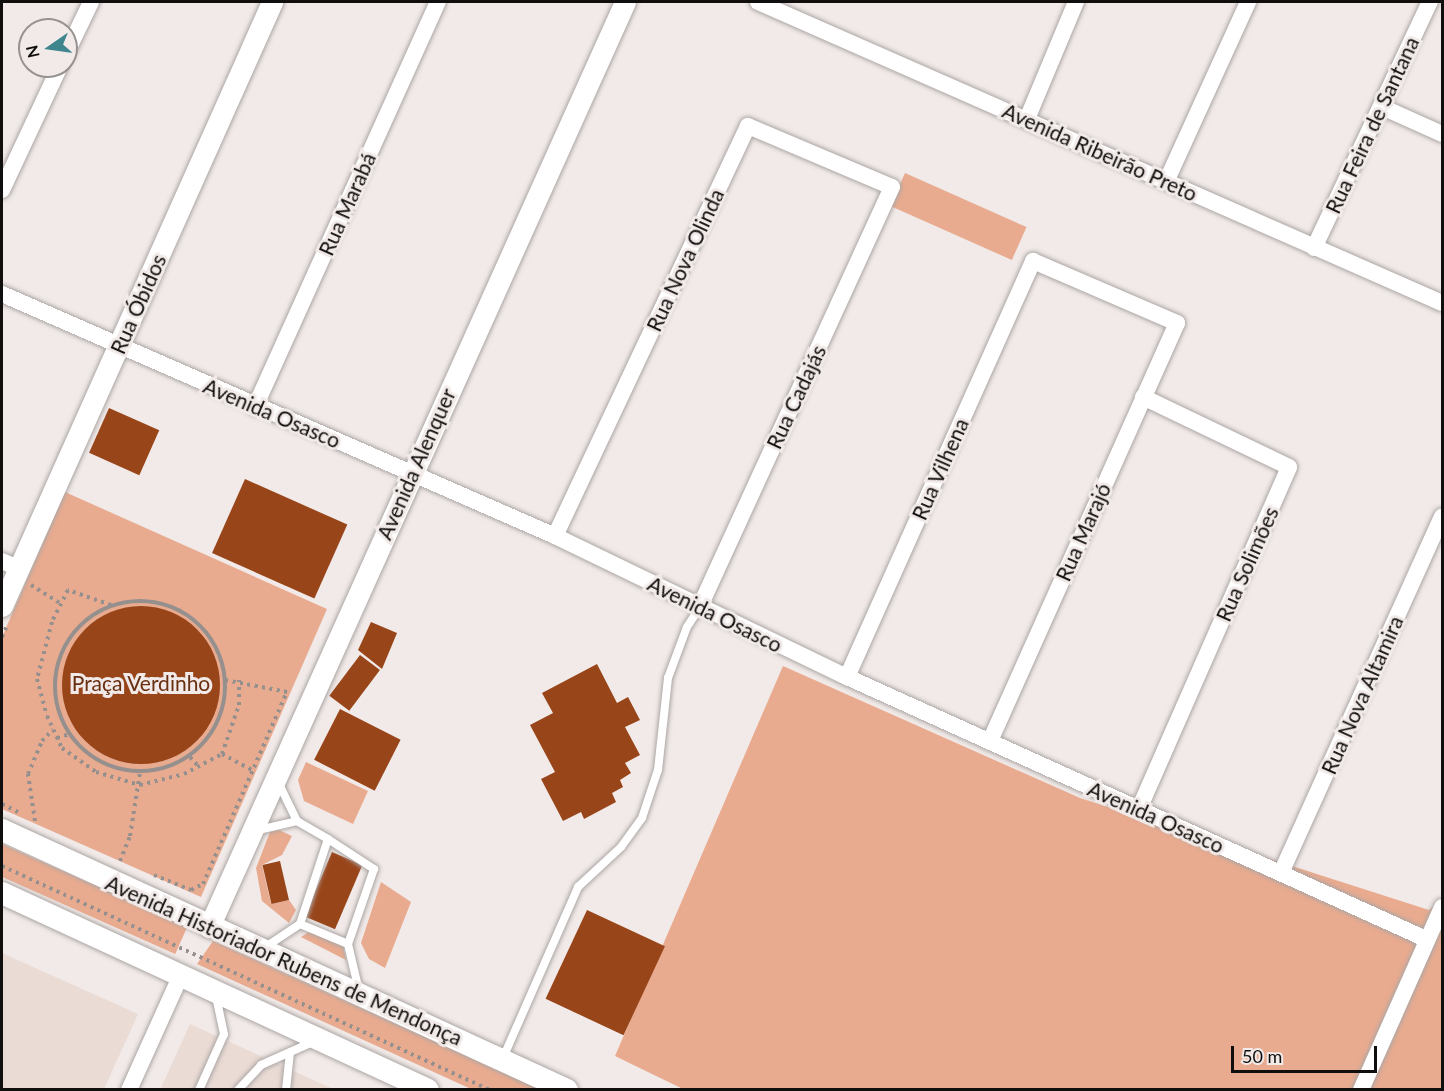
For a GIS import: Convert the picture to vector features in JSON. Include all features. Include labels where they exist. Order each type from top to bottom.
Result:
[{"type":"main road","name":"Avenida Historiador Rubens de Mendonça","points":[[2,830],[259,951],[360,994],[567,1089]]},
{"type":"main road","points":[[2,892],[428,1089]]},
{"type":"street","points":[[78,29],[91,2]]},
{"type":"street","name":"Rua Óbidos","points":[[2,606],[15,570],[119,348],[272,2]]},
{"type":"street","name":"Rua Marabá","points":[[255,407],[438,2]]},
{"type":"street","name":"Avenida Alenquer","points":[[208,927],[625,2]]},
{"type":"street","name":"Avenida Ribeirão Preto","points":[[758,2],[1443,303]]},
{"type":"street","points":[[1027,119],[1076,2]]},
{"type":"street","points":[[1166,182],[1248,2]]},
{"type":"street","name":"Rua Feira de Santana","points":[[1314,248],[1430,2]]},
{"type":"street","points":[[2,190],[54,78]]},
{"type":"street","points":[[1382,107],[1443,134]]},
{"type":"street","name":"Rua Nova Olinda","points":[[555,536],[748,126],[892,187]]},
{"type":"street","name":"Rua Cadajás","points":[[700,607],[892,187]]},
{"type":"street","name":"Rua Vilhena","points":[[847,677],[1033,261],[1177,323]]},
{"type":"street","name":"Avenida Osasco","points":[[2,294],[119,348],[412,472],[555,536],[847,677],[1426,939]]},
{"type":"street","name":"Rua Marajó","points":[[990,742],[1177,323]]},
{"type":"street","name":"Rua Solimões","points":[[1139,809],[1289,467],[1143,397]]},
{"type":"street","name":"Rua Nova Altamira","points":[[1281,873],[1443,517]]},
{"type":"street","points":[[1361,1089],[1426,939],[1443,907]]},
{"type":"street","points":[[129,1089],[181,975]]},
{"type":"lane","points":[[502,1059],[578,887],[621,847],[642,818],[658,770],[668,678],[687,627],[700,607]]},
{"type":"lane","points":[[274,779],[297,821],[374,868],[348,944],[360,994]]},
{"type":"lane","points":[[251,831],[297,821]]},
{"type":"lane","points":[[259,951],[300,924],[328,839]]},
{"type":"lane","points":[[300,924],[348,944]]},
{"type":"lane","points":[[199,1089],[224,1034],[212,988]]},
{"type":"lane","points":[[238,1089],[261,1065],[320,1038]]},
{"type":"lane","points":[[286,1089],[290,1052]]},
{"type":"path","points":[[15,570],[61,604]]},
{"type":"path","points":[[111,605],[88,618],[70,637],[59,660],[55,685],[59,711],[70,734],[88,753],[110,766],[140,772],[190,757],[214,729],[223,705],[225,680],[217,650],[206,631],[189,616],[156,602],[111,605],[68,590],[61,604],[37,679],[53,729],[62,748],[96,772],[140,785],[199,767],[222,754],[239,705],[239,680]]},
{"type":"path","points":[[150,873],[190,890],[203,884],[287,692],[266,690],[239,680],[225,680]]},
{"type":"path","points":[[35,821],[28,774],[42,741],[53,729]]},
{"type":"path","points":[[57,738],[70,734]]},
{"type":"path","points":[[222,754],[274,779]]},
{"type":"path","points":[[190,757],[199,767]]},
{"type":"path","points":[[130,865],[120,861],[130,836],[140,785],[140,772]]},
{"type":"path","points":[[2,866],[490,1089]]},
{"type":"shaded area","points":[[2,953],[138,1014],[104,1089],[2,1089]]},
{"type":"shaded area","points":[[190,1024],[333,1089],[160,1090]]},
{"type":"green space","points":[[905,173],[1027,227],[1012,260],[890,206]]},
{"type":"green space","name":"Praça Verdinho","points":[[65,492],[327,609],[201,897],[2,809],[2,637]]},
{"type":"green space","points":[[783,666],[1080,798],[1429,910],[1442,900],[1442,1089],[685,1090],[615,1056]]},
{"type":"green space","points":[[306,762],[368,791],[353,824],[304,801],[298,780]]},
{"type":"green space","points":[[279,830],[292,836],[282,855],[262,865],[271,904],[289,900],[296,910],[289,923],[262,901],[256,868],[270,832]]},
{"type":"green space","points":[[2,844],[187,927],[175,954],[2,877]]},
{"type":"green space","points":[[381,882],[411,902],[385,968],[369,959],[361,943]]},
{"type":"green space","points":[[312,930],[343,945],[346,960],[301,937]]},
{"type":"green space","points":[[213,941],[539,1089],[471,1089],[197,964]]},
{"type":"building","points":[[109,408],[159,430],[139,475],[89,453]]},
{"type":"building","points":[[245,479],[347,525],[314,599],[212,553]]},
{"type":"building","points":[[141,606],[171,612],[197,629],[214,655],[220,685],[214,715],[197,741],[171,758],[141,764],[111,758],[85,741],[68,715],[62,685],[68,655],[85,629],[111,612]]},
{"type":"building","points":[[371,622],[397,633],[382,669],[358,650]]},
{"type":"building","points":[[360,655],[380,670],[349,711],[329,696]]},
{"type":"building","points":[[597,664],[617,703],[628,697],[640,720],[625,727],[640,755],[625,763],[631,773],[620,780],[623,787],[612,793],[616,802],[584,819],[581,812],[563,821],[541,779],[555,772],[530,725],[553,713],[542,693]]},
{"type":"building","points":[[340,709],[401,740],[375,791],[314,760]]},
{"type":"building","points":[[332,852],[362,865],[335,929],[305,916]]},
{"type":"building","points":[[280,861],[289,900],[271,904],[262,865]]},
{"type":"building","points":[[587,910],[665,946],[624,1035],[546,999]]}]
